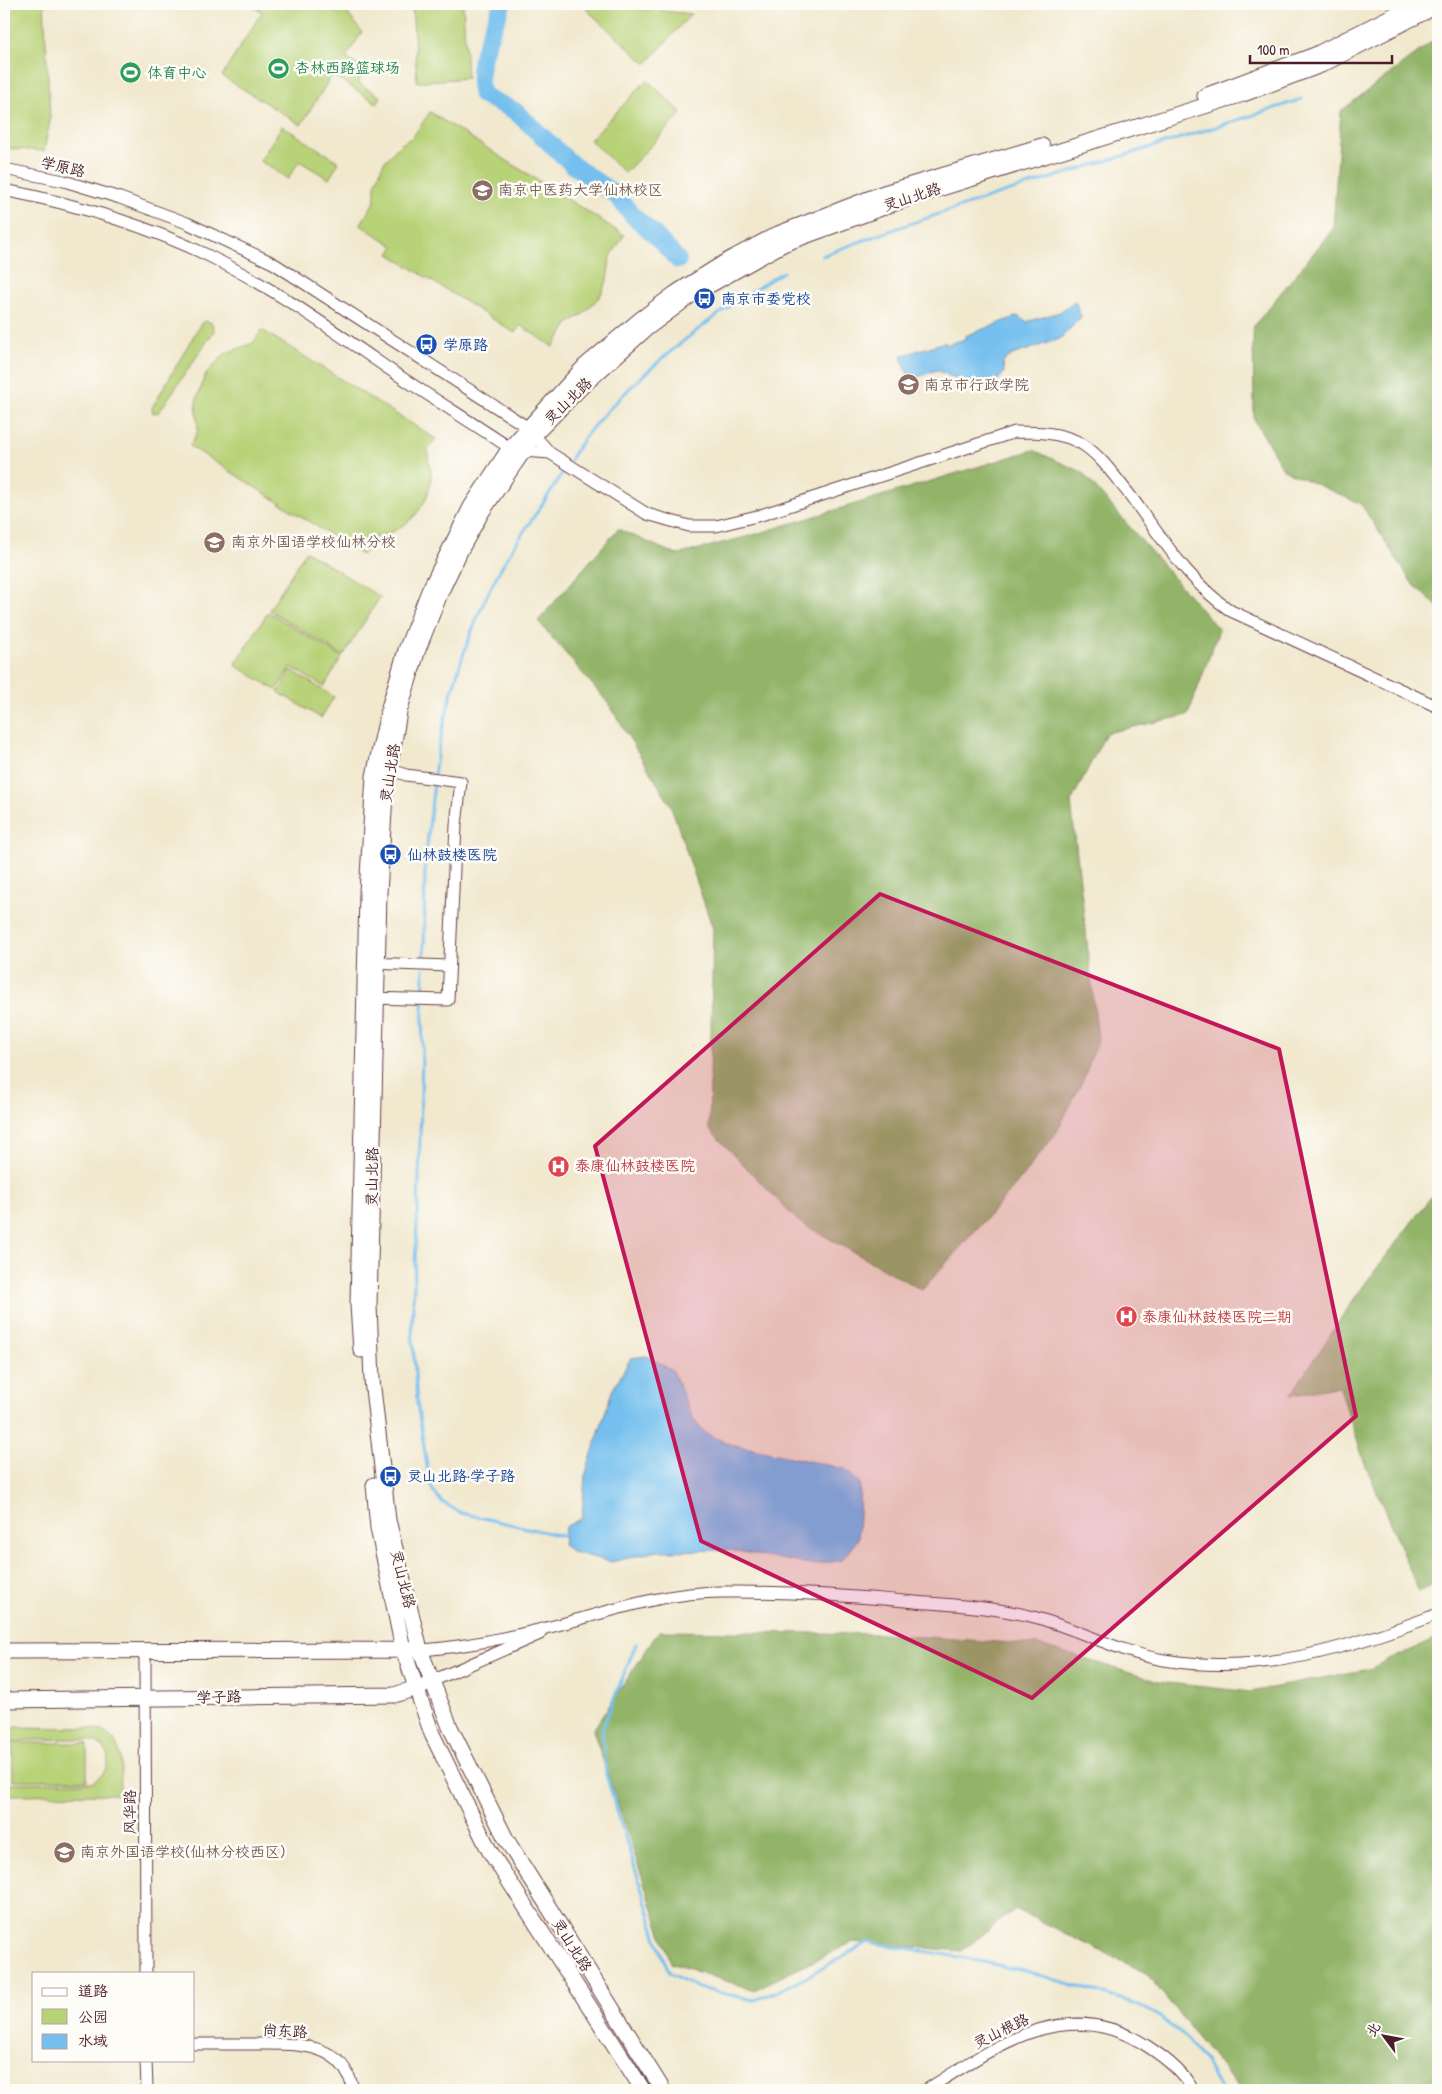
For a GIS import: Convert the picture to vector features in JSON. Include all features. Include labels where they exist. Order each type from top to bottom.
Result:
[{"type":"main road","name":"灵山北路","points":[[643,2090],[489,1850],[432,1734],[403,1649],[378,1528],[358,1315],[371,963],[372,791],[389,708],[406,650],[429,591],[471,506],[531,430],[585,366],[641,318],[712,270],[778,234],[884,193],[1222,90],[1315,55],[1416,4]]},
{"type":"main road","name":"灵山北路","points":[[531,430],[647,328],[690,296],[783,244],[906,199],[1243,94],[1321,65],[1438,5]]},
{"type":"main road","name":"灵山北路","points":[[371,963],[385,795],[399,712],[417,652],[441,591],[516,449]]},
{"type":"main road","name":"灵山北路","points":[[370,998],[369,1305],[372,1380],[388,1520],[420,1650],[450,1727],[506,1838],[662,2090]]},
{"type":"main road","points":[[4,1651],[420,1650]]},
{"type":"main road","name":"学子路","points":[[4,1700],[394,1695],[416,1690],[432,1681]]},
{"type":"street","name":"学原路","points":[[4,169],[64,181],[120,198],[187,223],[273,263],[531,430],[550,453],[578,471],[647,514],[689,526],[716,526],[761,515],[1015,432],[1039,432],[1061,436],[1082,445],[1108,466],[1193,578],[1216,601],[1258,624],[1438,707]]},
{"type":"street","name":"学原路","points":[[4,190],[59,201],[119,219],[178,242],[230,267],[339,334],[516,449],[550,453]]},
{"type":"street","points":[[370,998],[448,1000],[456,825],[461,782],[406,775],[390,769]]},
{"type":"street","points":[[371,963],[449,966]]},
{"type":"street","points":[[420,1650],[449,1648],[566,1623],[656,1598],[719,1592],[797,1593],[987,1608],[1030,1616],[1162,1660],[1236,1665],[1275,1662],[1369,1640],[1438,1614]]},
{"type":"street","points":[[432,1681],[566,1623]]},
{"type":"street","name":"风华路","points":[[145,1650],[146,1972]]},
{"type":"street","name":"灵山根路","points":[[926,2090],[991,2050],[1022,2034],[1040,2029],[1071,2025],[1109,2028],[1136,2039],[1166,2058],[1190,2083],[1193,2090]]},
{"type":"street","name":"尚东路","points":[[195,2044],[296,2044],[315,2047],[331,2055],[346,2070],[353,2090]]},
{"type":"street","points":[[146,2062],[146,2090]]},
{"type":"highlighted area","points":[[880,894],[1279,1049],[1356,1416],[1032,1698],[701,1541],[595,1146]]},
{"type":"green space","points":[[4,4],[44,4],[50,120],[44,151],[4,148]]},
{"type":"green space","points":[[250,4],[340,4],[362,32],[346,58],[365,70],[358,83],[381,97],[377,103],[332,75],[301,125],[222,76],[262,12]]},
{"type":"green space","points":[[412,4],[463,4],[467,78],[417,82]]},
{"type":"green space","points":[[586,4],[691,14],[646,64],[586,9]]},
{"type":"green space","points":[[1438,37],[1438,607],[1412,583],[1361,504],[1284,470],[1254,419],[1253,327],[1333,229],[1341,111]]},
{"type":"green space","points":[[647,80],[682,113],[625,173],[590,140]]},
{"type":"green space","points":[[430,112],[624,235],[610,258],[607,281],[600,296],[583,314],[569,323],[553,347],[520,325],[515,333],[389,254],[394,246],[360,225],[375,201],[375,185],[384,162],[400,145],[413,137]]},
{"type":"green space","points":[[282,126],[339,162],[329,179],[299,161],[288,179],[260,161]]},
{"type":"green space","points":[[205,321],[212,323],[214,331],[159,412],[153,413],[152,408],[201,323]]},
{"type":"green space","points":[[262,330],[436,439],[428,450],[431,479],[425,501],[404,525],[394,531],[373,538],[362,555],[190,446],[198,431],[196,401],[206,374],[226,353],[253,343]]},
{"type":"green space","points":[[1033,450],[1082,472],[1219,630],[1188,715],[1106,733],[1071,802],[1098,1039],[1084,1078],[1057,1132],[1015,1186],[922,1290],[799,1222],[709,1129],[713,929],[671,806],[608,703],[538,621],[618,529],[677,555],[753,535]]},
{"type":"green space","points":[[306,551],[380,597],[343,656],[269,610]]},
{"type":"green space","points":[[268,612],[342,657],[324,687],[291,667],[276,690],[235,665]]},
{"type":"green space","points":[[291,670],[334,697],[321,718],[278,692]]},
{"type":"green space","points":[[1434,1193],[1438,1193],[1438,1581],[1419,1592],[1364,1461],[1339,1386],[1290,1396],[1358,1293]]},
{"type":"green space","points":[[659,1631],[883,1634],[1040,1645],[1159,1682],[1251,1692],[1369,1669],[1438,1638],[1438,2090],[1240,2090],[1146,1973],[1015,1909],[962,1951],[853,1942],[754,1990],[671,1963],[593,1730]]},
{"type":"green space","points":[[4,1727],[91,1728],[103,1732],[111,1737],[119,1753],[121,1762],[120,1794],[4,1795],[4,1780],[11,1783],[92,1782],[98,1779],[106,1769],[108,1757],[102,1746],[89,1740],[56,1739],[4,1743]]},
{"type":"green space","points":[[13,1743],[87,1743],[87,1780],[13,1780]]},
{"type":"water","points":[[1075,301],[1081,317],[1060,339],[1012,355],[1003,362],[1004,373],[994,384],[979,388],[936,370],[910,380],[901,356],[945,342],[946,345],[965,339],[965,336],[1018,316],[1026,322],[1060,312]]},
{"type":"water","points":[[647,1356],[673,1371],[693,1419],[705,1433],[730,1444],[845,1469],[860,1483],[858,1539],[842,1560],[814,1565],[730,1550],[656,1551],[612,1562],[573,1552],[563,1545],[565,1527],[582,1518],[585,1476],[612,1391],[631,1358]]},
{"type":"waterway","points":[[502,4],[482,60],[480,72],[482,95],[515,111],[574,166],[616,195],[632,215],[654,234],[678,260]]},
{"type":"waterway","points":[[822,256],[941,213],[1302,99]]},
{"type":"waterway","points":[[569,462],[597,422],[667,354],[704,325],[783,272]]},
{"type":"waterway","points":[[434,775],[451,694],[480,612],[504,563],[566,467]]},
{"type":"waterway","points":[[424,962],[425,863],[434,782]]},
{"type":"waterway","points":[[424,969],[419,1181],[412,1327],[417,1403],[429,1478],[433,1491],[442,1502],[461,1513],[562,1536]]},
{"type":"waterway","points":[[636,1644],[602,1729],[606,1775],[663,1958],[670,1973],[698,1988],[754,2000],[805,1978],[868,1942],[965,1958],[1029,1972],[1137,2004],[1163,2019],[1187,2039],[1205,2061],[1221,2090]]},
{"type":"place","name":"杏林西路篮球场","points":[[279,68]]},
{"type":"place","name":"体育中心","points":[[131,73]]},
{"type":"place","name":"南京中医药大学仙林校区","points":[[482,190]]},
{"type":"place","name":"南京市委党校","points":[[705,299]]},
{"type":"place","name":"学原路","points":[[427,345]]},
{"type":"place","name":"南京市行政学院","points":[[908,385]]},
{"type":"place","name":"南京外国语学校仙林分校","points":[[215,542]]},
{"type":"place","name":"仙林鼓楼医院","points":[[391,855]]},
{"type":"place","name":"泰康仙林鼓楼医院","points":[[559,1166]]},
{"type":"place","name":"泰康仙林鼓楼医院二期","points":[[1126,1317]]},
{"type":"place","name":"灵山北路·学子路","points":[[391,1476]]},
{"type":"place","name":"南京外国语学校(仙林分校西区)","points":[[64,1852]]}]
